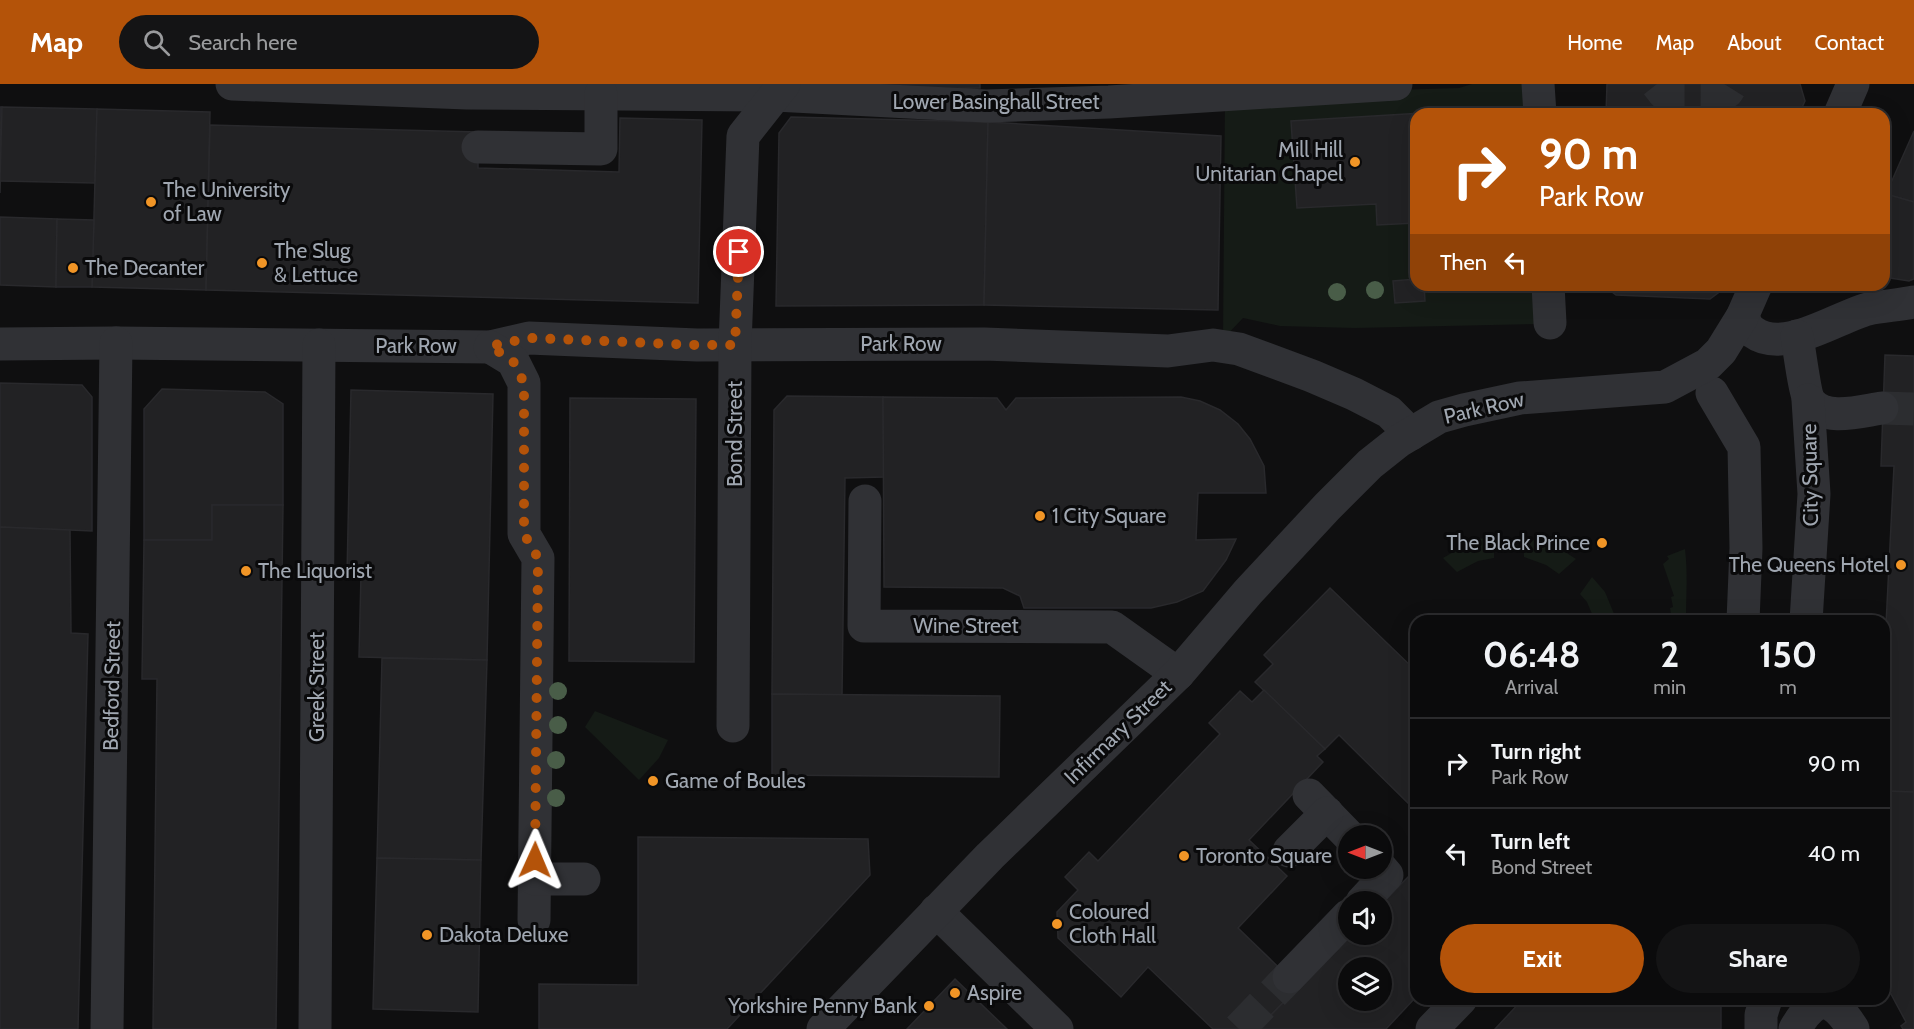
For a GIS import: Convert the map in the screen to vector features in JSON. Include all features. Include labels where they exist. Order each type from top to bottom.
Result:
[{"type":"street","name":"Lower Basinghall Street","points":[[232,84],[519,89],[601,94],[779,90],[834,100],[998,106],[1109,102],[1396,84]]},
{"type":"street","points":[[1538,84],[1540,108]]},
{"type":"street","points":[[1843,108],[1853,84]]},
{"type":"street","name":"Bond Street","points":[[733,726],[735,345],[743,136],[779,90]]},
{"type":"street","points":[[478,147],[601,149],[601,94]]},
{"type":"street","points":[[1548,291],[1550,323]]},
{"type":"street","name":"Park Row","points":[[0,344],[490,346],[530,338],[697,345],[984,344],[1168,351],[1213,345],[1239,349],[1354,394],[1389,412],[1410,434],[1439,417],[1520,398],[1665,387],[1708,364],[1721,351],[1742,317],[1753,291]]},
{"type":"street","points":[[1742,317],[1753,332],[1763,337],[1793,337],[1868,309],[1914,302]]},
{"type":"street","name":"City Square","points":[[1793,337],[1808,400],[1814,494],[1806,615]]},
{"type":"street","name":"Bedford Street","points":[[107,1029],[116,343]]},
{"type":"street","name":"Greek Street","points":[[315,1029],[319,345]]},
{"type":"street","points":[[490,346],[513,361],[524,383],[524,534],[538,558],[534,920]]},
{"type":"street","points":[[1712,393],[1744,447],[1746,548],[1743,615]]},
{"type":"street","points":[[1808,400],[1822,412],[1850,413],[1882,408]]},
{"type":"street","name":"Infirmary Street","points":[[824,1029],[990,856],[1178,674],[1248,592],[1327,507],[1370,464],[1410,434]]},
{"type":"street","name":"Wine Street","points":[[865,501],[864,626],[1112,627],[1178,674]]},
{"type":"street","points":[[1289,851],[1328,814]]},
{"type":"street","points":[[535,879],[584,879]]},
{"type":"street","points":[[1373,891],[1384,879]]},
{"type":"street","points":[[936,911],[1057,1029]]},
{"type":"street","points":[[1289,977],[1338,926]]},
{"type":"street","points":[[1432,1029],[1455,1005]]},
{"type":"street","points":[[1761,1029],[1761,1015],[1764,1005]]},
{"type":"street","points":[[1812,1011],[1834,1005],[1842,1012],[1853,1029]]},
{"type":"shaded area","points":[[1472,84],[1530,84],[1532,108],[1410,108],[1410,291],[1538,291],[1540,324],[1355,328],[1280,326],[1243,318],[1223,339],[1225,95],[1459,88]]},
{"type":"shaded area","points":[[1494,536],[1494,558],[1478,561],[1457,572],[1443,558],[1474,540]]},
{"type":"shaded area","points":[[1523,537],[1559,548],[1576,559],[1559,574],[1546,565],[1524,557]]},
{"type":"shaded area","points":[[1685,549],[1686,615],[1671,615],[1670,608],[1673,607],[1671,597],[1674,596],[1663,564],[1669,559],[1667,556]]},
{"type":"shaded area","points":[[1592,577],[1605,592],[1615,615],[1592,615],[1587,602],[1580,594]]},
{"type":"shaded area","points":[[595,711],[668,740],[659,758],[639,780],[585,727]]},
{"type":"building","points":[[834,84],[980,84],[980,88],[829,91]]},
{"type":"building","points":[[1607,84],[1800,84],[1805,101],[1802,108],[1606,108]]},
{"type":"building","points":[[0,107],[2,107],[0,193]]},
{"type":"building","points":[[2,107],[97,109],[95,183],[0,181]]},
{"type":"building","name":"The University of Law","points":[[97,109],[210,112],[206,290],[92,287]]},
{"type":"building","name":"Mill Hill Unitarian Chapel","points":[[1410,114],[1410,223],[1377,225],[1376,204],[1297,208],[1291,121]]},
{"type":"building","points":[[791,117],[988,122],[984,305],[776,306],[779,133]]},
{"type":"building","points":[[620,118],[702,120],[698,303],[206,290],[210,125],[478,132],[478,168],[619,172]]},
{"type":"building","points":[[988,122],[1221,136],[1218,310],[984,305]]},
{"type":"building","points":[[1914,131],[1914,202],[1890,195],[1890,185]]},
{"type":"building","points":[[1890,195],[1914,202],[1914,279],[1909,281],[1890,278]]},
{"type":"building","points":[[0,217],[57,219],[56,287],[0,285]]},
{"type":"building","points":[[57,219],[94,220],[92,287],[56,287]]},
{"type":"building","points":[[1410,280],[1410,291],[1424,291],[1425,301],[1395,303],[1393,281]]},
{"type":"building","points":[[1611,291],[1721,291],[1710,299],[1616,295]]},
{"type":"building","name":"The Queens Hotel","points":[[1885,355],[1914,356],[1914,792],[1890,791],[1890,615],[1886,615],[1894,466],[1881,466]]},
{"type":"building","points":[[0,383],[82,385],[92,397],[92,531],[0,527]]},
{"type":"building","points":[[162,389],[265,392],[283,404],[283,505],[212,505],[212,540],[144,540],[144,409]]},
{"type":"building","points":[[351,390],[493,394],[487,660],[359,657],[361,575],[347,575]]},
{"type":"building","points":[[787,396],[883,397],[884,477],[845,478],[842,695],[772,694],[774,410]]},
{"type":"building","name":"1 City Square","points":[[883,397],[997,398],[1006,410],[1016,398],[1181,397],[1200,401],[1220,410],[1238,424],[1250,439],[1264,466],[1266,493],[1198,493],[1196,540],[1236,539],[1226,560],[1203,591],[1177,602],[1151,608],[1024,608],[1020,596],[1003,588],[884,587]]},
{"type":"building","points":[[570,398],[696,399],[694,662],[569,661]]},
{"type":"building","points":[[212,505],[283,505],[276,1029],[153,1029],[157,679],[142,679],[144,540],[212,540]]},
{"type":"building","points":[[0,527],[70,530],[71,633],[88,634],[78,1029],[0,1029]]},
{"type":"building","points":[[1330,588],[1410,665],[1410,805],[1339,735],[1325,749],[1255,682],[1273,664],[1264,655]]},
{"type":"building","points":[[382,658],[487,660],[481,860],[377,858]]},
{"type":"building","name":"Toronto Square","points":[[1264,690],[1325,749],[1317,756],[1323,762],[1249,840],[1287,876],[1238,928],[1299,987],[1257,1029],[1213,1029],[1148,967],[1121,997],[1058,938],[1057,912],[1078,890],[1065,877],[1089,852],[1098,861],[1220,734],[1209,723],[1240,691],[1252,702]]},
{"type":"building","points":[[772,694],[1000,696],[999,777],[772,775]]},
{"type":"building","points":[[1890,791],[1914,792],[1914,1029],[1903,1029],[1901,1026],[1906,1022],[1890,992]]},
{"type":"building","points":[[638,837],[868,839],[870,875],[727,1029],[539,1029],[539,984],[638,985]]},
{"type":"building","name":"Dakota Deluxe","points":[[377,858],[481,860],[478,1012],[373,1009]]},
{"type":"building","points":[[1410,875],[1410,1003],[1386,1029],[1257,1029],[1340,945],[1392,945],[1392,893]]},
{"type":"building","name":"Aspire","points":[[955,979],[1007,1029],[907,1029]]},
{"type":"building","points":[[1517,1005],[1721,1005],[1721,1029],[1495,1029]]},
{"type":"tunnel","points":[[1657,84],[1664,93],[1676,98],[1714,98],[1727,92],[1732,84]]},
{"type":"tunnel","points":[[1882,408],[1914,409]]},
{"type":"tunnel","points":[[1239,1029],[1289,977]]},
{"type":"place","name":"Mill Hill Unitarian Chapel","points":[[1355,162]]},
{"type":"place","name":"The University of Law","points":[[151,202]]},
{"type":"place","name":"The Slug & Lettuce","points":[[262,263]]},
{"type":"place","name":"The Decanter","points":[[73,268]]},
{"type":"place","name":"1 City Square","points":[[1040,516]]},
{"type":"place","name":"The Black Prince","points":[[1602,543]]},
{"type":"place","name":"The Queens Hotel","points":[[1901,565]]},
{"type":"place","name":"The Liquorist","points":[[246,571]]},
{"type":"place","name":"Game of Boules","points":[[653,781]]},
{"type":"place","name":"Toronto Square","points":[[1184,856]]},
{"type":"place","name":"Coloured Cloth Hall","points":[[1057,924]]},
{"type":"place","name":"Dakota Deluxe","points":[[427,935]]},
{"type":"place","name":"Aspire","points":[[955,993]]},
{"type":"place","name":"Yorkshire Penny Bank","points":[[929,1006]]},
{"type":"route","points":[[535,860],[538,558],[524,534],[524,383],[513,361],[490,346],[530,338],[735,345],[739,252]]}]
